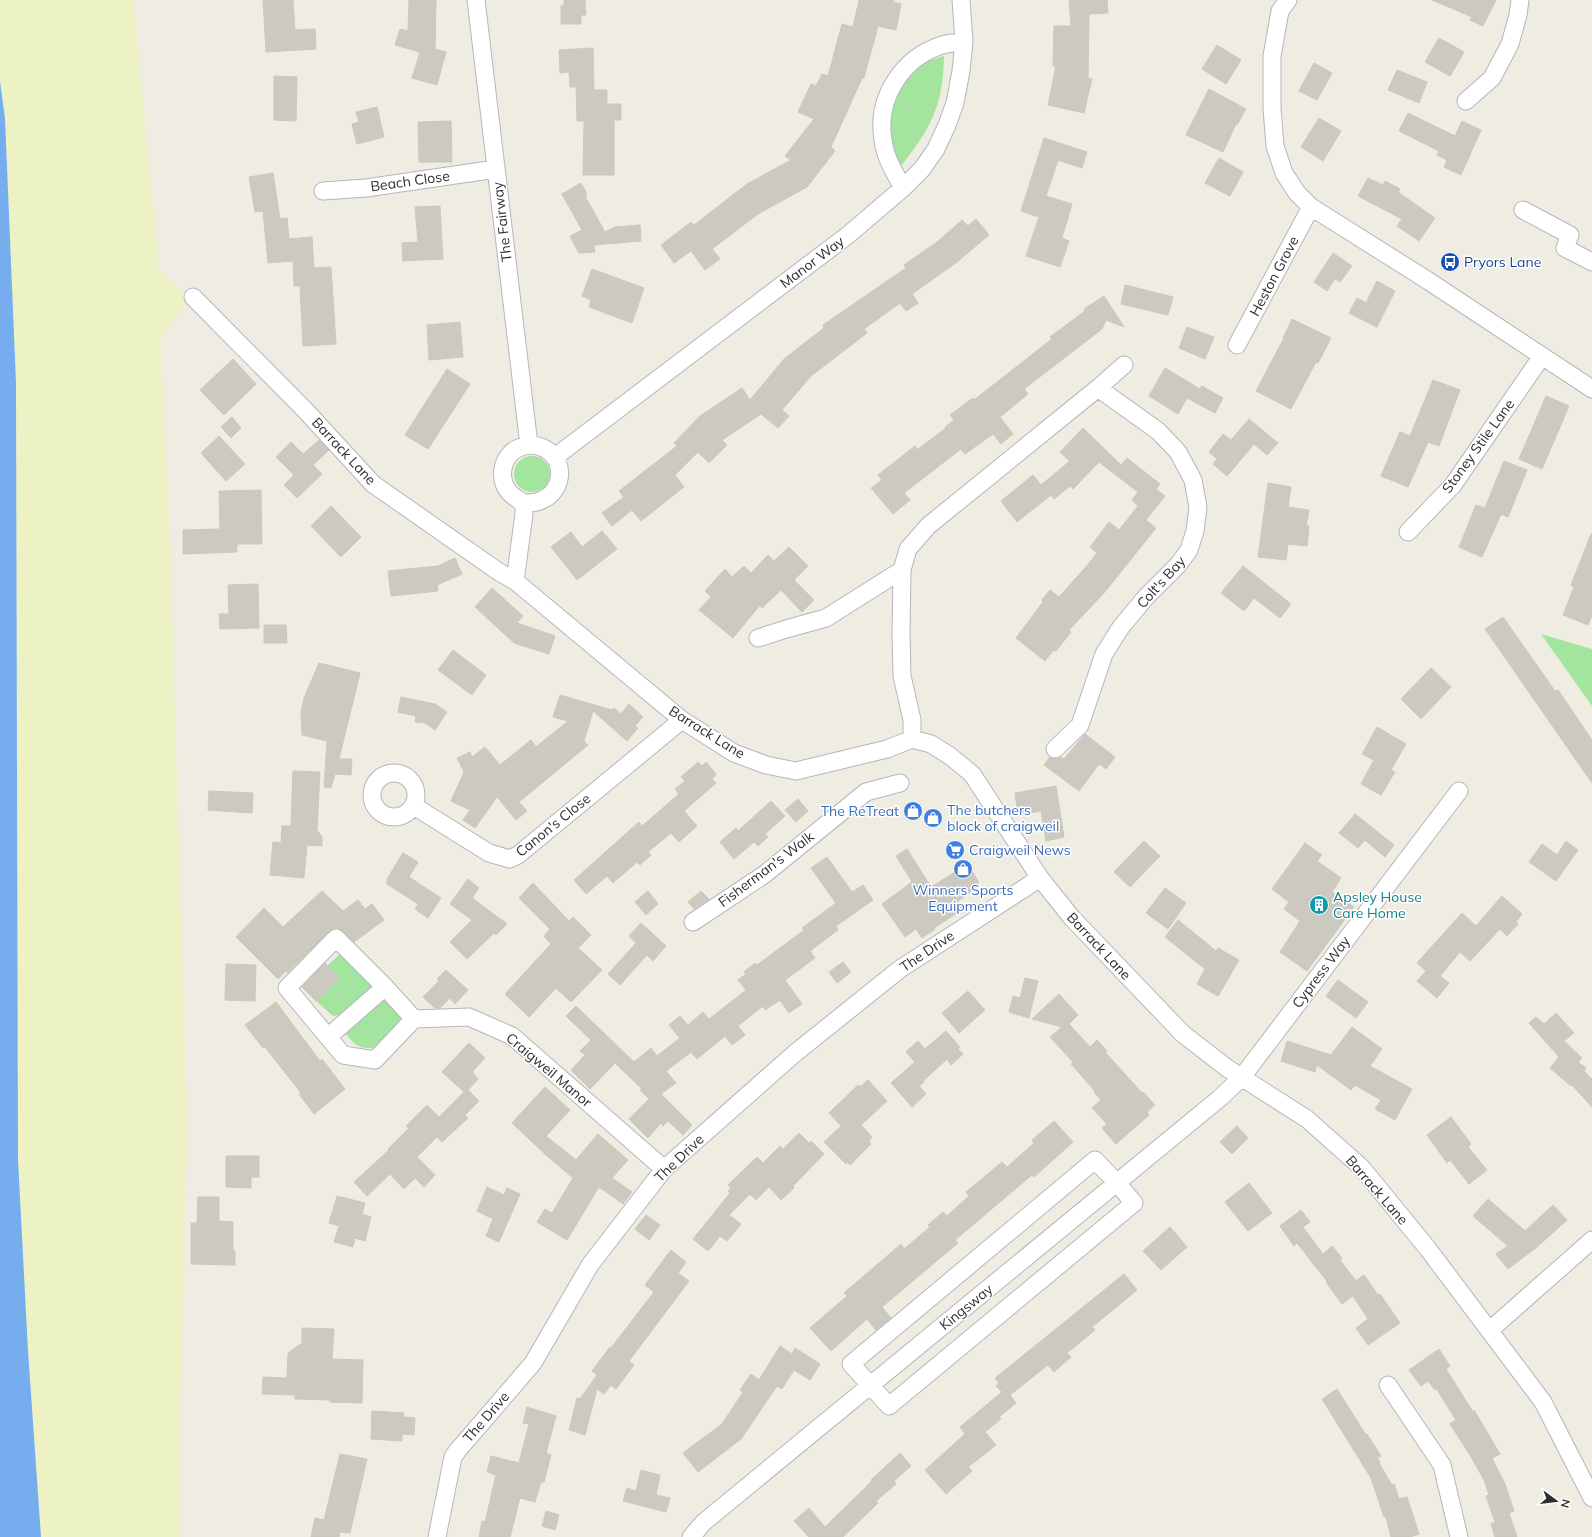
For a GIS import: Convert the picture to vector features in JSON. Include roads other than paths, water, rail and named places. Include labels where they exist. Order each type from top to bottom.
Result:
[{"type":"street","name":"The Fairway","points":[[476,0],[529,445]]},
{"type":"street","name":"Manor Way","points":[[555,457],[848,234],[903,188],[922,169],[936,149],[947,125],[956,96],[961,71],[964,42],[961,0]]},
{"type":"street","points":[[1288,0],[1280,11],[1272,56],[1272,108],[1275,146],[1284,172],[1298,193],[1311,207],[1427,280],[1592,389]]},
{"type":"street","points":[[1466,101],[1492,78],[1510,44],[1518,15],[1520,0]]},
{"type":"street","points":[[903,188],[887,157],[883,141],[881,126],[882,109],[889,91],[898,76],[910,62],[943,45],[964,42]]},
{"type":"street","name":"Beach Close","points":[[323,191],[366,188],[496,169]]},
{"type":"street","name":"Heston Grove","points":[[1237,345],[1311,207]]},
{"type":"street","points":[[1522,210],[1570,235],[1565,248],[1592,262]]},
{"type":"street","name":"Barrack Lane","points":[[193,297],[305,410],[373,484],[514,581],[682,720],[734,753],[766,765],[796,771],[887,749],[912,739],[931,744],[950,756],[972,774],[1040,878],[1072,918],[1183,1034],[1227,1068],[1307,1118],[1361,1167],[1428,1249],[1544,1402],[1592,1498]]},
{"type":"street","name":"Stoney Stile Lane","points":[[1408,532],[1453,485],[1542,356]]},
{"type":"street","points":[[912,739],[912,720],[902,676],[900,634],[902,570],[908,550],[928,526],[1098,388],[1124,365]]},
{"type":"street","name":"Colt's Bay","points":[[1055,749],[1080,725],[1104,654],[1121,627],[1146,597],[1178,565],[1189,550],[1195,531],[1198,507],[1193,480],[1178,452],[1158,431],[1098,388]]},
{"type":"street","points":[[529,445],[539,446],[548,450],[555,457],[559,465],[560,473],[559,482],[555,490],[549,496],[541,501],[524,503],[509,492],[504,484],[502,476],[505,462],[513,451],[529,445]]},
{"type":"street","points":[[514,581],[524,514],[524,503]]},
{"type":"street","points":[[758,638],[786,628],[826,618],[902,570]]},
{"type":"street","name":"Canon's Close","points":[[414,806],[489,853],[510,859],[518,855],[682,720]]},
{"type":"street","name":"Fisherman's Walk","points":[[693,922],[764,874],[866,792],[900,783]]},
{"type":"street","name":"Cypress Way","points":[[1242,1077],[1459,791]]},
{"type":"street","name":"The Drive","points":[[437,1537],[454,1457],[458,1450],[533,1363],[590,1265],[664,1169],[794,1054],[900,968],[1040,878]]},
{"type":"street","points":[[336,938],[385,987],[414,1019],[375,1060],[343,1055],[287,988],[336,938]]},
{"type":"street","points":[[328,1037],[385,987]]},
{"type":"street","name":"Craigweil Manor","points":[[414,1019],[469,1017],[512,1036],[664,1169]]},
{"type":"street","name":"Kingsway","points":[[691,1537],[704,1522],[1220,1098],[1242,1077]]},
{"type":"street","points":[[1095,1160],[1117,1183],[1134,1203],[889,1406],[851,1364],[1095,1160]]},
{"type":"street","points":[[1490,1330],[1592,1240]]},
{"type":"street","points":[[1388,1385],[1442,1465],[1459,1537]]},
{"type":"water","points":[[0,81],[5,119],[16,383],[18,1160],[28,1351],[41,1537],[0,1537]]},
{"type":"place","name":"Pryors Lane","points":[[1450,262]]},
{"type":"place","name":"The ReTreat","points":[[913,811]]},
{"type":"place","name":"The butchers block of craigweil","points":[[933,818]]},
{"type":"place","name":"Craigweil News","points":[[955,850]]},
{"type":"place","name":"Winners Sports Equipment","points":[[963,869]]},
{"type":"place","name":"Apsley House Care Home","points":[[1319,905]]}]
